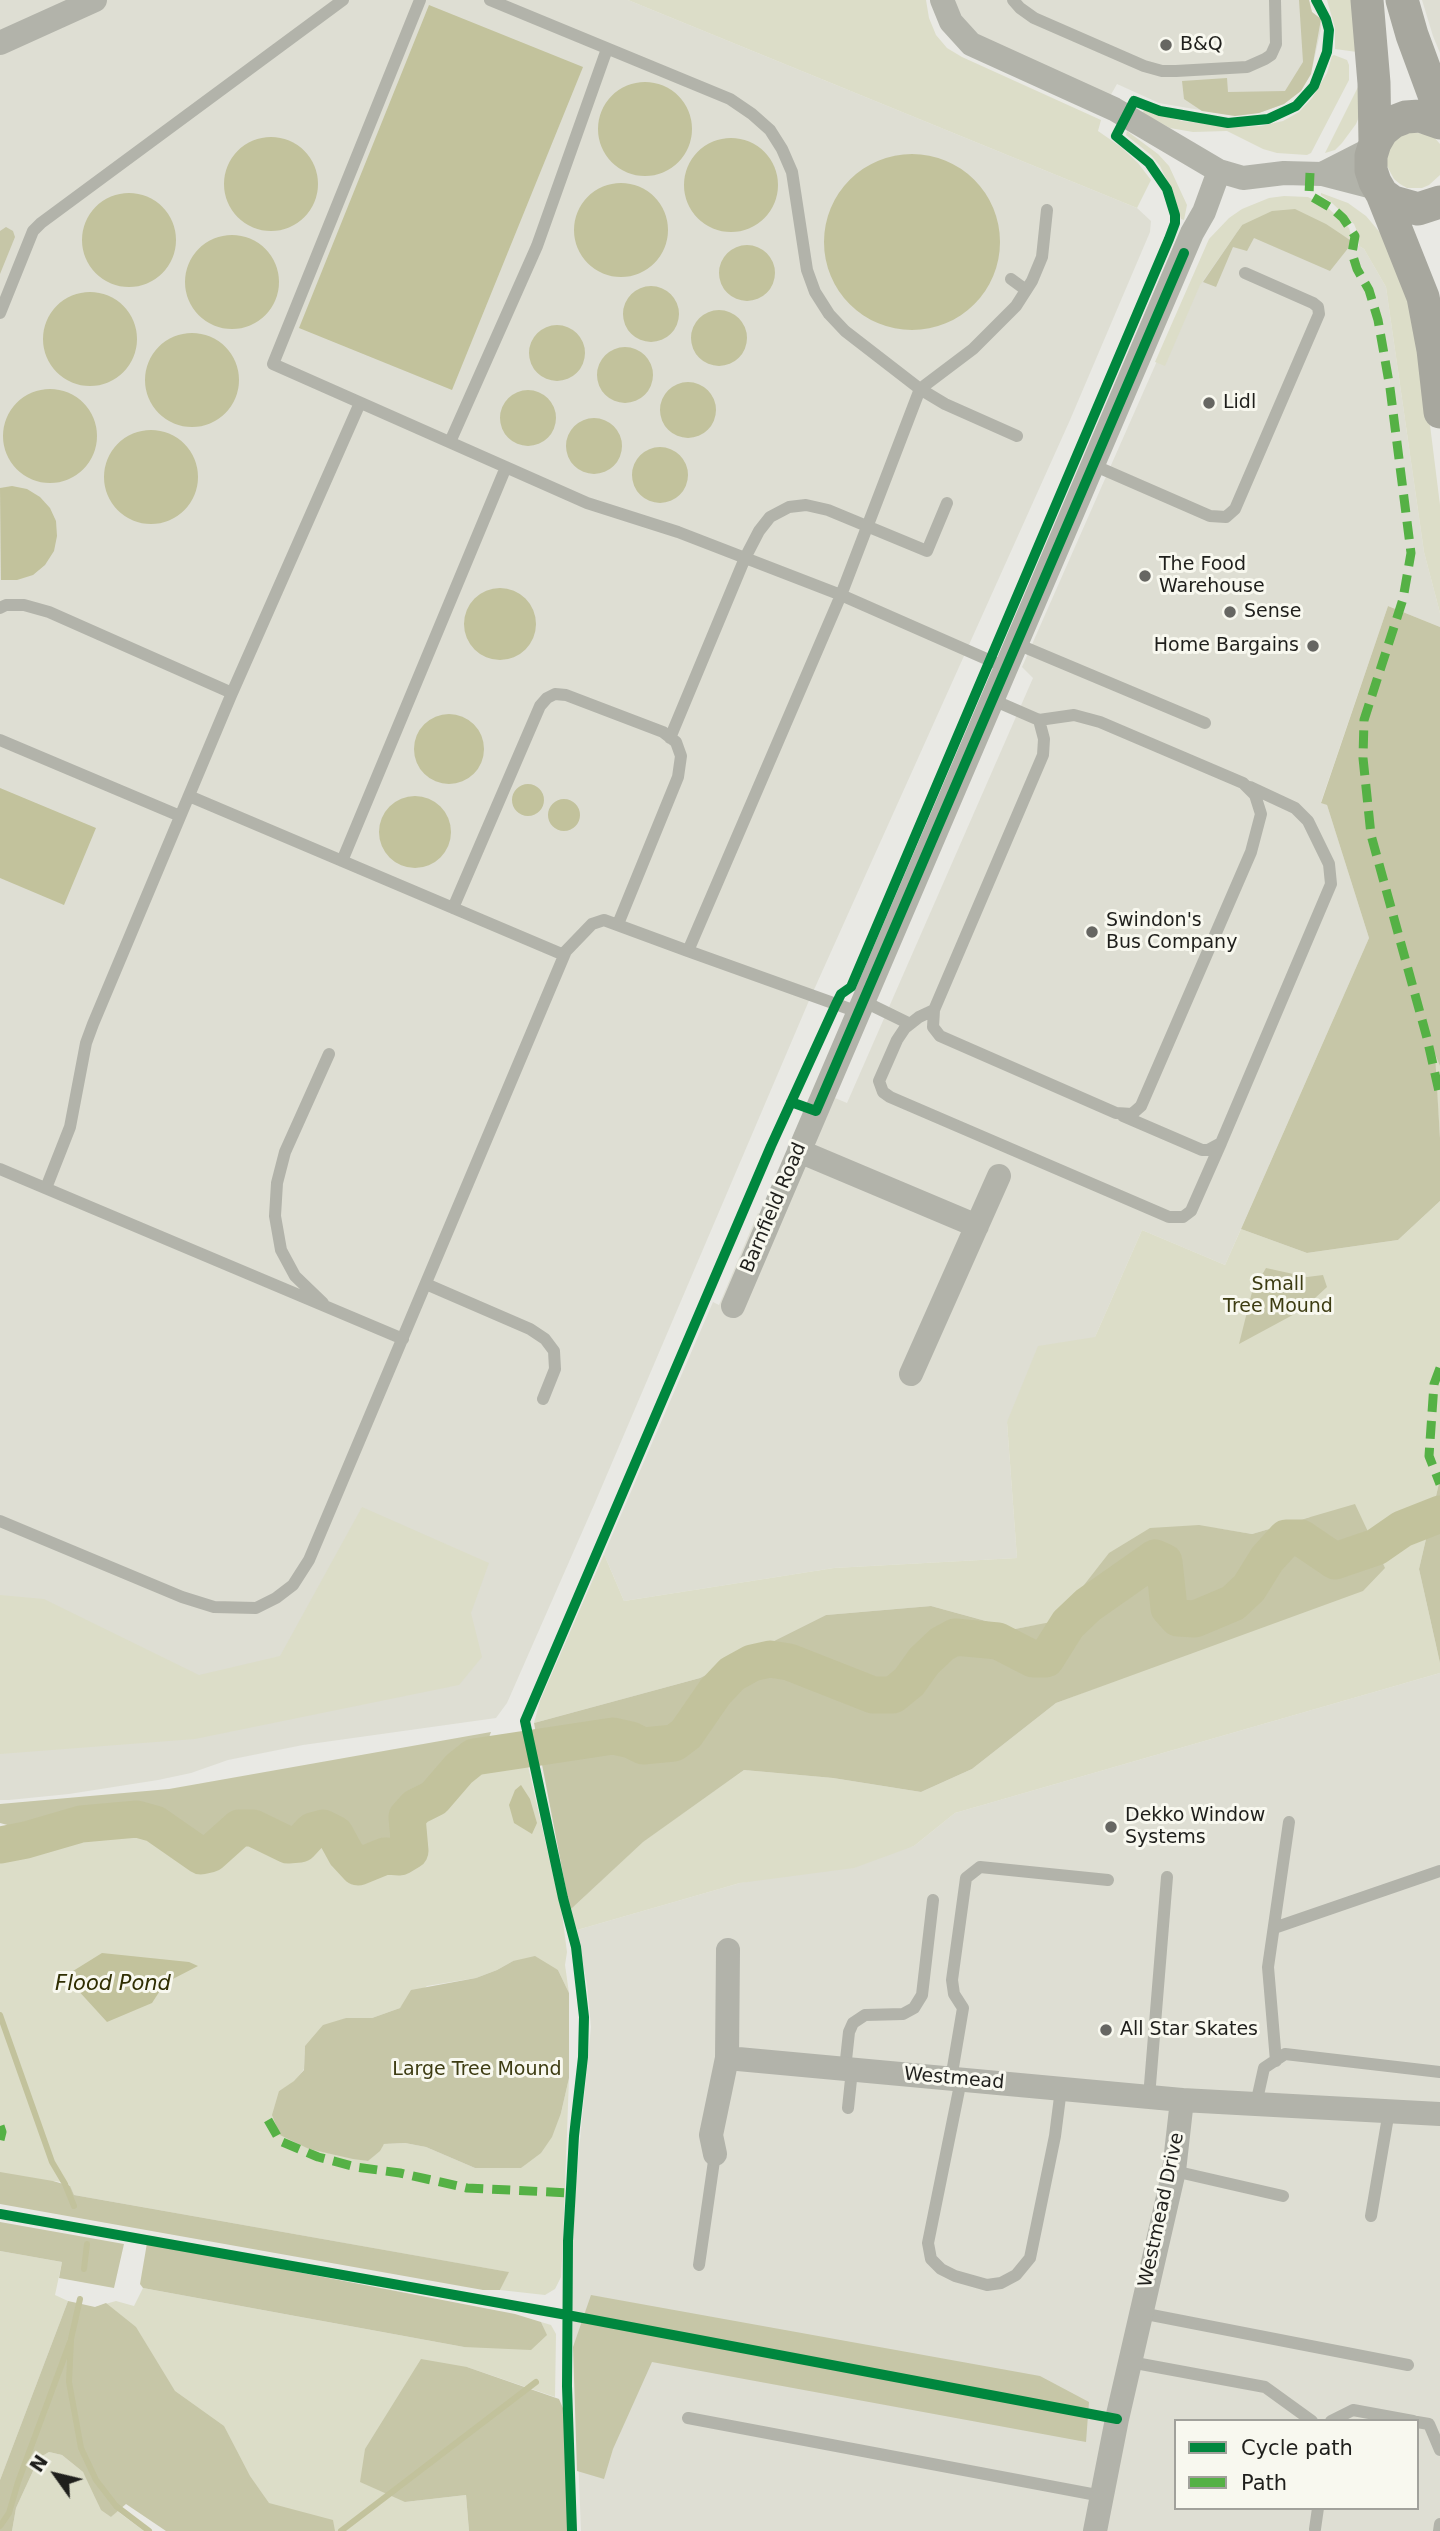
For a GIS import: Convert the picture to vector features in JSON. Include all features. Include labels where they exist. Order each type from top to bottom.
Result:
[{"type":"main road","points":[[1367,0],[1374,83],[1374,145],[1371,170],[1423,297],[1440,412]]},
{"type":"main road","points":[[1402,0],[1440,111]]},
{"type":"main road","points":[[1374,145],[1382,131],[1393,122],[1406,117],[1420,116],[1440,123]]},
{"type":"main road","points":[[1381,192],[1393,202],[1405,207],[1418,209],[1440,202]]},
{"type":"street","points":[[0,43],[95,0]]},
{"type":"street","points":[[942,0],[951,22],[971,44],[1114,109],[1219,171],[1243,178],[1284,173],[1322,174],[1381,192]]},
{"type":"street","points":[[1322,174],[1374,145]]},
{"type":"street","name":"Barnfield Road","points":[[733,1306],[1192,233],[1204,212],[1219,171]]},
{"type":"street","points":[[799,1151],[976,1226]]},
{"type":"street","points":[[911,1374],[999,1176]]},
{"type":"street","points":[[715,2154],[711,2135],[727,2058],[728,1950]]},
{"type":"street","name":"Westmead","points":[[727,2058],[1182,2100]]},
{"type":"street","points":[[1182,2100],[1440,2114]]},
{"type":"street","name":"Westmead Drive","points":[[1095,2531],[1174,2171],[1182,2100]]},
{"type":"lane","points":[[0,313],[33,231],[41,223],[343,0]]},
{"type":"lane","points":[[420,0],[274,364],[587,503],[678,532],[841,595],[1006,668]]},
{"type":"lane","points":[[490,0],[730,100],[752,114],[770,130],[792,172],[807,270],[815,292],[829,314],[845,331],[920,389],[945,404],[1017,436]]},
{"type":"lane","points":[[1013,0],[1034,18],[1161,71],[1247,67],[1265,59],[1276,44],[1275,0]]},
{"type":"lane","points":[[450,442],[537,246],[607,48]]},
{"type":"lane","points":[[688,951],[841,595],[920,389],[973,349],[1016,306],[1042,257],[1047,210]]},
{"type":"lane","points":[[1093,465],[1210,516],[1226,517],[1235,509],[1319,314],[1318,307],[1312,303],[1245,273]]},
{"type":"lane","points":[[1012,279],[1026,290]]},
{"type":"lane","points":[[46,1188],[70,1128],[90,1034],[232,693],[360,402]]},
{"type":"lane","points":[[342,861],[506,467]]},
{"type":"lane","points":[[670,738],[746,558],[759,531],[770,517],[789,507],[806,505],[828,510],[927,551],[947,503]]},
{"type":"lane","points":[[0,608],[6,605],[24,605],[49,612],[232,693]]},
{"type":"lane","points":[[1017,643],[1205,723]]},
{"type":"lane","points":[[453,908],[540,706],[555,694],[566,695],[663,732],[676,742],[681,756],[678,777],[618,924]]},
{"type":"lane","points":[[934,1010],[911,1024],[897,1040],[879,1080],[883,1092],[1169,1217],[1183,1217],[1191,1212],[1331,884],[1329,864],[1308,821],[1295,808],[1100,722],[1074,715],[1039,720],[993,700]]},
{"type":"lane","points":[[1039,720],[1044,739],[1043,755],[934,1010],[933,1027],[940,1036],[1202,1150],[1221,1143]]},
{"type":"lane","points":[[0,740],[180,817]]},
{"type":"lane","points":[[1116,1113],[1132,1114],[1141,1106],[1251,852],[1261,814],[1255,795],[1243,783]]},
{"type":"lane","points":[[188,796],[564,955]]},
{"type":"lane","points":[[0,1521],[182,1597],[214,1607],[256,1608],[293,1585],[309,1560],[564,955],[592,924],[604,920],[618,924],[688,951],[911,1024]]},
{"type":"lane","points":[[328,1308],[295,1276],[281,1250],[275,1216],[277,1184],[285,1152],[329,1054]]},
{"type":"lane","points":[[0,1169],[402,1339]]},
{"type":"lane","points":[[426,1284],[530,1329],[545,1339],[554,1351],[555,1368],[543,1399]]},
{"type":"lane","points":[[1276,2061],[1268,1967],[1289,1822]]},
{"type":"lane","points":[[1061,2089],[1055,2136],[1030,2258],[1016,2275],[1001,2283],[987,2285],[941,2269],[931,2259],[928,2243],[956,2079],[963,2008],[954,1994],[952,1980],[966,1878],[980,1867],[1108,1880]]},
{"type":"lane","points":[[1274,1928],[1440,1871]]},
{"type":"lane","points":[[1149,2097],[1167,1877]]},
{"type":"lane","points":[[848,2108],[849,2032],[853,2023],[865,2015],[903,2014],[914,2008],[922,1995],[933,1900]]},
{"type":"lane","points":[[1256,2104],[1265,2068],[1286,2054],[1440,2071]]},
{"type":"lane","points":[[1371,2216],[1389,2111]]},
{"type":"lane","points":[[699,2265],[715,2154]]},
{"type":"lane","points":[[1174,2171],[1283,2196]]},
{"type":"lane","points":[[1141,2313],[1408,2364]]},
{"type":"lane","points":[[1130,2362],[1265,2387],[1309,2419]]},
{"type":"lane","points":[[1335,2419],[1353,2410],[1404,2419]]},
{"type":"lane","points":[[688,2418],[1102,2496]]},
{"type":"lane","points":[[1419,2422],[1429,2424],[1440,2450]]},
{"type":"lane","points":[[1314,2529],[1318,2510]]},
{"type":"lane","points":[[1438,2531],[1440,2524]]},
{"type":"shaded area","points":[[0,0],[628,0],[1137,208],[1151,221],[1150,232],[1070,420],[808,1003],[507,1703],[496,1718],[303,1745],[228,1760],[191,1773],[158,1780],[9,1800],[0,1800]]},
{"type":"shaded area","name":"B&Q","points":[[952,0],[1309,0],[1312,12],[1321,19],[1321,29],[1311,74],[1301,90],[1284,104],[1259,113],[1235,116],[1159,103],[1117,84],[1109,98],[967,29]]},
{"type":"shaded area","points":[[1422,0],[1440,0],[1440,53],[1433,36]]},
{"type":"shaded area","points":[[1231,231],[1341,235],[1364,249],[1386,287],[1424,552],[1440,613],[1440,627],[1388,606],[1321,802],[1327,805],[1369,938],[1225,1265],[1142,1230],[1095,1337],[1007,1422],[1017,1558],[834,1568],[624,1601],[604,1554],[713,1302],[719,1305],[758,1213],[780,1221],[835,1098],[847,1103],[1033,678],[1022,667],[1206,250]]},
{"type":"shaded area","points":[[1440,1673],[1440,2531],[581,2531],[571,2277],[576,2181],[591,2027],[577,1930],[740,1883],[914,1846],[955,1813]]},
{"type":"green space","points":[[628,0],[926,0],[936,35],[947,48],[1101,120],[1098,131],[1121,147],[1151,180],[1137,208]]},
{"type":"green space","points":[[1299,0],[1309,0],[1312,12],[1321,19],[1311,74],[1301,91],[1284,104],[1259,113],[1235,116],[1202,111],[1184,99],[1182,81],[1227,78],[1228,92],[1285,91],[1303,62]]},
{"type":"green space","points":[[1327,0],[1353,0],[1357,52],[1335,49],[1335,28]]},
{"type":"green space","points":[[1334,55],[1347,60],[1349,80],[1311,153],[1307,155],[1263,149],[1227,131],[1193,132],[1170,128],[1142,113],[1144,110],[1182,121],[1236,127],[1261,126],[1283,121],[1299,112],[1312,98]]},
{"type":"green space","points":[[1358,87],[1361,112],[1356,124],[1335,150],[1325,153]]},
{"type":"green space","points":[[1127,131],[1158,154],[1169,166],[1187,205],[1184,220],[1181,219],[1173,193],[1160,166],[1126,135]]},
{"type":"green space","points":[[1409,131],[1433,136],[1440,144],[1440,175],[1422,188],[1407,188],[1400,184],[1387,166],[1386,158],[1393,141]]},
{"type":"green space","points":[[1321,193],[1348,203],[1366,216],[1388,242],[1404,274],[1428,409],[1440,505],[1440,613],[1424,552],[1386,287],[1364,249],[1359,246],[1359,236],[1354,224]]},
{"type":"green space","points":[[1308,197],[1326,206],[1349,228],[1353,242],[1341,235],[1242,225],[1200,285],[1165,366],[1155,362],[1209,239],[1242,209],[1269,198]]},
{"type":"green space","points":[[1295,209],[1326,224],[1353,242],[1330,271],[1254,238],[1247,251],[1233,247],[1216,287],[1203,282],[1242,225],[1272,211]]},
{"type":"green space","points":[[6,227],[13,231],[15,237],[0,274],[0,231]]},
{"type":"green space","points":[[1388,606],[1440,627],[1440,1066],[1435,1054],[1440,1138],[1440,1201],[1398,1240],[1307,1253],[1241,1229],[1369,938],[1327,805],[1321,803]]},
{"type":"green space","points":[[1434,1051],[1440,1066],[1440,1138]]},
{"type":"green space","points":[[1440,1201],[1440,1479],[1419,1569],[1440,1673],[955,1813],[914,1846],[854,1868],[740,1883],[577,1930],[570,1910],[642,1842],[744,1770],[833,1778],[921,1792],[972,1769],[1056,1703],[1187,1653],[1310,1517],[1252,1534],[1215,1528],[1039,1637],[1037,1625],[1015,1629],[931,1606],[826,1615],[700,1678],[534,1723],[540,1701],[604,1554],[624,1601],[834,1568],[1017,1558],[1007,1422],[1038,1346],[1095,1337],[1142,1230],[1225,1265],[1241,1229],[1307,1253],[1398,1240]]},
{"type":"green space","name":"Small Tree Mound","points":[[1266,1268],[1307,1277],[1323,1275],[1327,1287],[1302,1310],[1239,1344],[1252,1292]]},
{"type":"green space","points":[[1440,1479],[1440,1663],[1419,1569]]},
{"type":"green space","points":[[1355,1504],[1385,1568],[1363,1591],[1056,1703],[972,1769],[921,1792],[833,1778],[744,1770],[643,1842],[570,1910],[534,1723],[700,1678],[826,1615],[931,1606],[1015,1629],[1056,1621],[1109,1553],[1150,1528],[1199,1525],[1252,1534]]},
{"type":"green space","points":[[362,1507],[489,1563],[471,1613],[482,1657],[459,1685],[195,1739],[0,1754],[0,1595],[44,1599],[199,1675],[280,1656]]},
{"type":"green space","points":[[491,1732],[488,1740],[418,1797],[404,1815],[396,1844],[388,1849],[365,1850],[333,1819],[295,1829],[273,1822],[238,1817],[217,1832],[201,1850],[158,1819],[135,1811],[54,1816],[11,1826],[0,1823],[0,1804],[169,1789]]},
{"type":"green space","points":[[525,1753],[562,1914],[569,1993],[558,1970],[513,1961],[476,1978],[427,1986],[400,2008],[372,2018],[346,2018],[305,2046],[304,2069],[295,2081],[279,2091],[309,2149],[368,2161],[384,2144],[405,2143],[426,2147],[475,2168],[521,2168],[561,2113],[569,2078],[561,2277],[555,2289],[545,2295],[500,2290],[508,2272],[74,2195],[68,2183],[54,2181],[0,2204],[0,1849],[28,1845],[93,1826],[129,1823],[158,1832],[196,1859],[212,1862],[227,1852],[240,1834],[250,1833],[291,1850],[300,1848],[315,1837],[323,1836],[330,1839],[350,1867],[358,1872],[384,1863],[402,1863],[413,1853],[416,1841],[412,1822],[414,1816],[432,1807],[471,1766],[485,1760]]},
{"type":"green space","name":"Large Tree Mound","points":[[535,1956],[558,1970],[569,1993],[569,2078],[552,2137],[541,2153],[521,2168],[475,2168],[426,2147],[405,2143],[384,2144],[368,2161],[353,2159],[309,2149],[280,2135],[272,2115],[279,2091],[304,2070],[305,2046],[323,2025],[346,2018],[372,2018],[400,2008],[411,1990],[476,1978],[513,1961]]},
{"type":"green space","points":[[0,2172],[70,2186],[74,2195],[509,2272],[500,2290],[483,2290],[0,2204]]},
{"type":"green space","points":[[0,2222],[124,2244],[114,2288],[59,2278],[62,2262],[0,2251]]},
{"type":"green space","points":[[147,2243],[515,2314],[541,2322],[547,2335],[531,2350],[464,2347],[143,2288],[140,2284]]},
{"type":"green space","points":[[0,2251],[62,2262],[55,2295],[68,2301],[0,2480]]},
{"type":"green space","points":[[143,2288],[464,2347],[546,2335],[541,2322],[551,2325],[556,2334],[555,2397],[467,2367],[405,2502],[466,2495],[469,2531],[267,2531],[95,2307],[116,2301],[134,2306]]},
{"type":"green space","points":[[591,2295],[1040,2376],[1089,2402],[1086,2442],[652,2362],[613,2449],[604,2479],[577,2471],[573,2347]]},
{"type":"green space","points":[[68,2301],[95,2307],[106,2303],[136,2327],[175,2391],[224,2426],[250,2476],[269,2503],[333,2520],[335,2531],[166,2531],[126,2504],[111,2517],[101,2510],[83,2472],[62,2455],[49,2452],[39,2458],[16,2508],[12,2531],[0,2531],[0,2480]]},
{"type":"green space","points":[[421,2359],[467,2367],[559,2399],[566,2415],[570,2531],[469,2531],[466,2495],[405,2502],[360,2482],[365,2449]]},
{"type":"green space","points":[[49,2452],[62,2455],[83,2472],[111,2517],[117,2511],[144,2531],[12,2531],[16,2508],[39,2458]]},
{"type":"water","points":[[429,5],[583,67],[452,390],[299,328]]},
{"type":"water","points":[[645,82],[663,86],[678,96],[688,111],[692,129],[688,147],[678,162],[663,172],[645,176],[627,172],[612,162],[602,147],[598,129],[602,111],[612,96],[627,86]]},
{"type":"water","points":[[271,137],[289,141],[304,151],[314,166],[318,184],[314,202],[304,217],[289,227],[271,231],[253,227],[238,217],[228,202],[224,184],[228,166],[238,151],[253,141]]},
{"type":"water","points":[[731,138],[749,142],[764,152],[774,167],[778,185],[774,203],[764,218],[749,228],[731,232],[713,228],[698,218],[688,203],[684,185],[688,167],[698,152],[713,142]]},
{"type":"water","points":[[912,154],[946,161],[974,180],[993,208],[1000,242],[993,276],[974,304],[946,323],[912,330],[878,323],[850,304],[831,276],[824,242],[831,208],[850,180],[878,161]]},
{"type":"water","points":[[621,183],[639,187],[654,197],[664,212],[668,230],[664,248],[654,263],[639,273],[621,277],[603,273],[588,263],[578,248],[574,230],[578,212],[588,197],[603,187]]},
{"type":"water","points":[[129,193],[147,197],[162,207],[172,222],[176,240],[172,258],[162,273],[147,283],[129,287],[111,283],[96,273],[86,258],[82,240],[86,222],[96,207],[111,197]]},
{"type":"water","points":[[232,235],[250,239],[265,249],[275,264],[279,282],[275,300],[265,315],[250,325],[232,329],[214,325],[199,315],[189,300],[185,282],[189,264],[199,249],[214,239]]},
{"type":"water","points":[[747,245],[758,247],[767,253],[773,262],[773,284],[767,293],[758,299],[747,301],[736,299],[727,293],[721,284],[719,273],[721,262],[727,253],[736,247]]},
{"type":"water","points":[[651,286],[662,288],[671,294],[677,303],[677,325],[671,334],[662,340],[651,342],[640,340],[631,334],[625,325],[623,314],[625,303],[631,294],[640,288]]},
{"type":"water","points":[[90,292],[108,296],[123,306],[133,321],[137,339],[133,357],[123,372],[108,382],[90,386],[72,382],[57,372],[47,357],[43,339],[47,321],[57,306],[72,296]]},
{"type":"water","points":[[719,310],[730,312],[739,318],[745,327],[745,349],[739,358],[730,364],[719,366],[708,364],[699,358],[693,349],[691,338],[693,327],[699,318],[708,312]]},
{"type":"water","points":[[557,325],[568,327],[577,333],[583,342],[583,364],[577,373],[568,379],[557,381],[546,379],[537,373],[531,364],[529,353],[531,342],[537,333],[546,327]]},
{"type":"water","points":[[192,333],[210,337],[225,347],[235,362],[239,380],[235,398],[225,413],[210,423],[192,427],[174,423],[159,413],[149,398],[145,380],[149,362],[159,347],[174,337]]},
{"type":"water","points":[[625,347],[636,349],[645,355],[651,364],[651,386],[645,395],[636,401],[625,403],[614,401],[605,395],[599,386],[597,375],[599,364],[605,355],[614,349]]},
{"type":"water","points":[[688,382],[699,384],[708,390],[714,399],[714,421],[708,430],[699,436],[688,438],[677,436],[668,430],[662,421],[660,410],[662,399],[668,390],[677,384]]},
{"type":"water","points":[[50,389],[68,393],[83,403],[93,418],[97,436],[93,454],[83,469],[68,479],[50,483],[32,479],[17,469],[7,454],[3,436],[7,418],[17,403],[32,393]]},
{"type":"water","points":[[528,390],[539,392],[548,398],[554,407],[554,429],[548,438],[539,444],[528,446],[517,444],[508,438],[502,429],[500,418],[502,407],[508,398],[517,392]]},
{"type":"water","points":[[594,418],[605,420],[614,426],[620,435],[620,457],[614,466],[605,472],[594,474],[583,472],[574,466],[568,457],[566,446],[568,435],[574,426],[583,420]]},
{"type":"water","points":[[151,430],[169,434],[184,444],[194,459],[198,477],[194,495],[184,510],[169,520],[151,524],[133,520],[118,510],[108,495],[104,477],[108,459],[118,444],[133,434]]},
{"type":"water","points":[[660,447],[671,449],[680,455],[686,464],[686,486],[680,495],[671,501],[660,503],[649,501],[640,495],[634,486],[632,475],[634,464],[640,455],[649,449]]},
{"type":"water","points":[[12,486],[27,489],[40,497],[50,508],[56,521],[57,536],[54,551],[45,565],[33,575],[17,580],[1,580],[0,488]]},
{"type":"water","points":[[500,588],[520,594],[530,604],[536,624],[530,644],[520,654],[500,660],[480,654],[470,644],[464,624],[470,604],[480,594]]},
{"type":"water","points":[[456,714],[469,720],[478,729],[482,735],[482,763],[474,774],[463,782],[442,784],[424,774],[416,763],[414,742],[424,724],[435,716]]},
{"type":"water","points":[[528,784],[539,789],[544,800],[539,811],[528,816],[517,811],[512,800],[517,789]]},
{"type":"water","points":[[0,788],[96,828],[64,905],[0,878]]},
{"type":"water","points":[[415,796],[435,802],[445,812],[451,832],[445,852],[435,862],[415,868],[395,862],[385,852],[379,832],[385,812],[395,802]]},
{"type":"water","points":[[564,799],[575,804],[580,815],[575,826],[564,831],[553,826],[548,815],[553,804]]},
{"type":"water","points":[[521,1785],[530,1799],[537,1823],[532,1834],[514,1823],[509,1805],[515,1790]]},
{"type":"water","name":"Flood Pond","points":[[102,1953],[189,1962],[198,1966],[165,1983],[152,2003],[107,2022],[65,1976]]},
{"type":"waterway","points":[[0,1845],[81,1824],[137,1819],[155,1824],[201,1856],[210,1854],[239,1828],[253,1828],[288,1845],[300,1844],[312,1831],[323,1828],[335,1834],[346,1854],[358,1867],[385,1856],[400,1857],[410,1851],[407,1817],[416,1807],[434,1798],[459,1769],[474,1757],[613,1736],[643,1746],[674,1743],[686,1734],[715,1692],[732,1674],[752,1663],[770,1659],[789,1662],[873,1695],[893,1695],[909,1682],[924,1661],[942,1644],[955,1637],[998,1641],[1033,1659],[1046,1659],[1068,1624],[1088,1605],[1155,1558],[1164,1562],[1169,1608],[1178,1618],[1195,1619],[1233,1603],[1249,1588],[1267,1559],[1286,1538],[1301,1538],[1335,1561],[1376,1547],[1402,1529],[1440,1514]]},
{"type":"waterway","points":[[0,2015],[52,2162],[74,2206]]},
{"type":"waterway","points":[[84,2269],[87,2244]]},
{"type":"waterway","points":[[80,2299],[71,2339],[69,2382],[81,2448],[96,2480],[116,2506],[149,2531]]},
{"type":"waterway","points":[[0,2526],[9,2513],[70,2342]]},
{"type":"waterway","points":[[341,2531],[536,2382]]},
{"type":"marked path","points":[[1310,173],[1309,195],[1333,209],[1355,236],[1352,253],[1357,269],[1369,290],[1378,320],[1390,388],[1411,553],[1403,599],[1364,720],[1363,758],[1371,835],[1427,1038],[1440,1096]]},
{"type":"marked path","points":[[1440,1368],[1434,1384],[1429,1456],[1440,1484]]},
{"type":"marked path","points":[[268,2120],[280,2141],[318,2157],[356,2167],[400,2173],[467,2188],[571,2193]]},
{"type":"marked path","points":[[0,2126],[0,2140]]},
{"type":"cycle path","points":[[572,2531],[567,2386],[568,2241],[584,2017],[576,1947],[525,1721],[771,1146],[841,994],[851,987],[1175,223],[1167,189],[1149,163],[1116,136],[1134,101],[1160,111],[1228,123],[1268,119],[1296,106],[1314,86],[1327,52],[1329,30],[1316,0]]},
{"type":"cycle path","points":[[791,1102],[816,1111],[1184,253]]},
{"type":"cycle path","points":[[0,2214],[567,2315],[1117,2419]]},
{"type":"place","name":"B&Q","points":[[1166,45]]},
{"type":"place","name":"Lidl","points":[[1209,403]]},
{"type":"place","name":"The Food Warehouse","points":[[1145,576]]},
{"type":"place","name":"Sense","points":[[1230,612]]},
{"type":"place","name":"Home Bargains","points":[[1313,646]]},
{"type":"place","name":"Swindon's Bus Company","points":[[1092,932]]},
{"type":"place","name":"Dekko Window Systems","points":[[1111,1827]]},
{"type":"place","name":"All Star Skates","points":[[1106,2030]]}]
